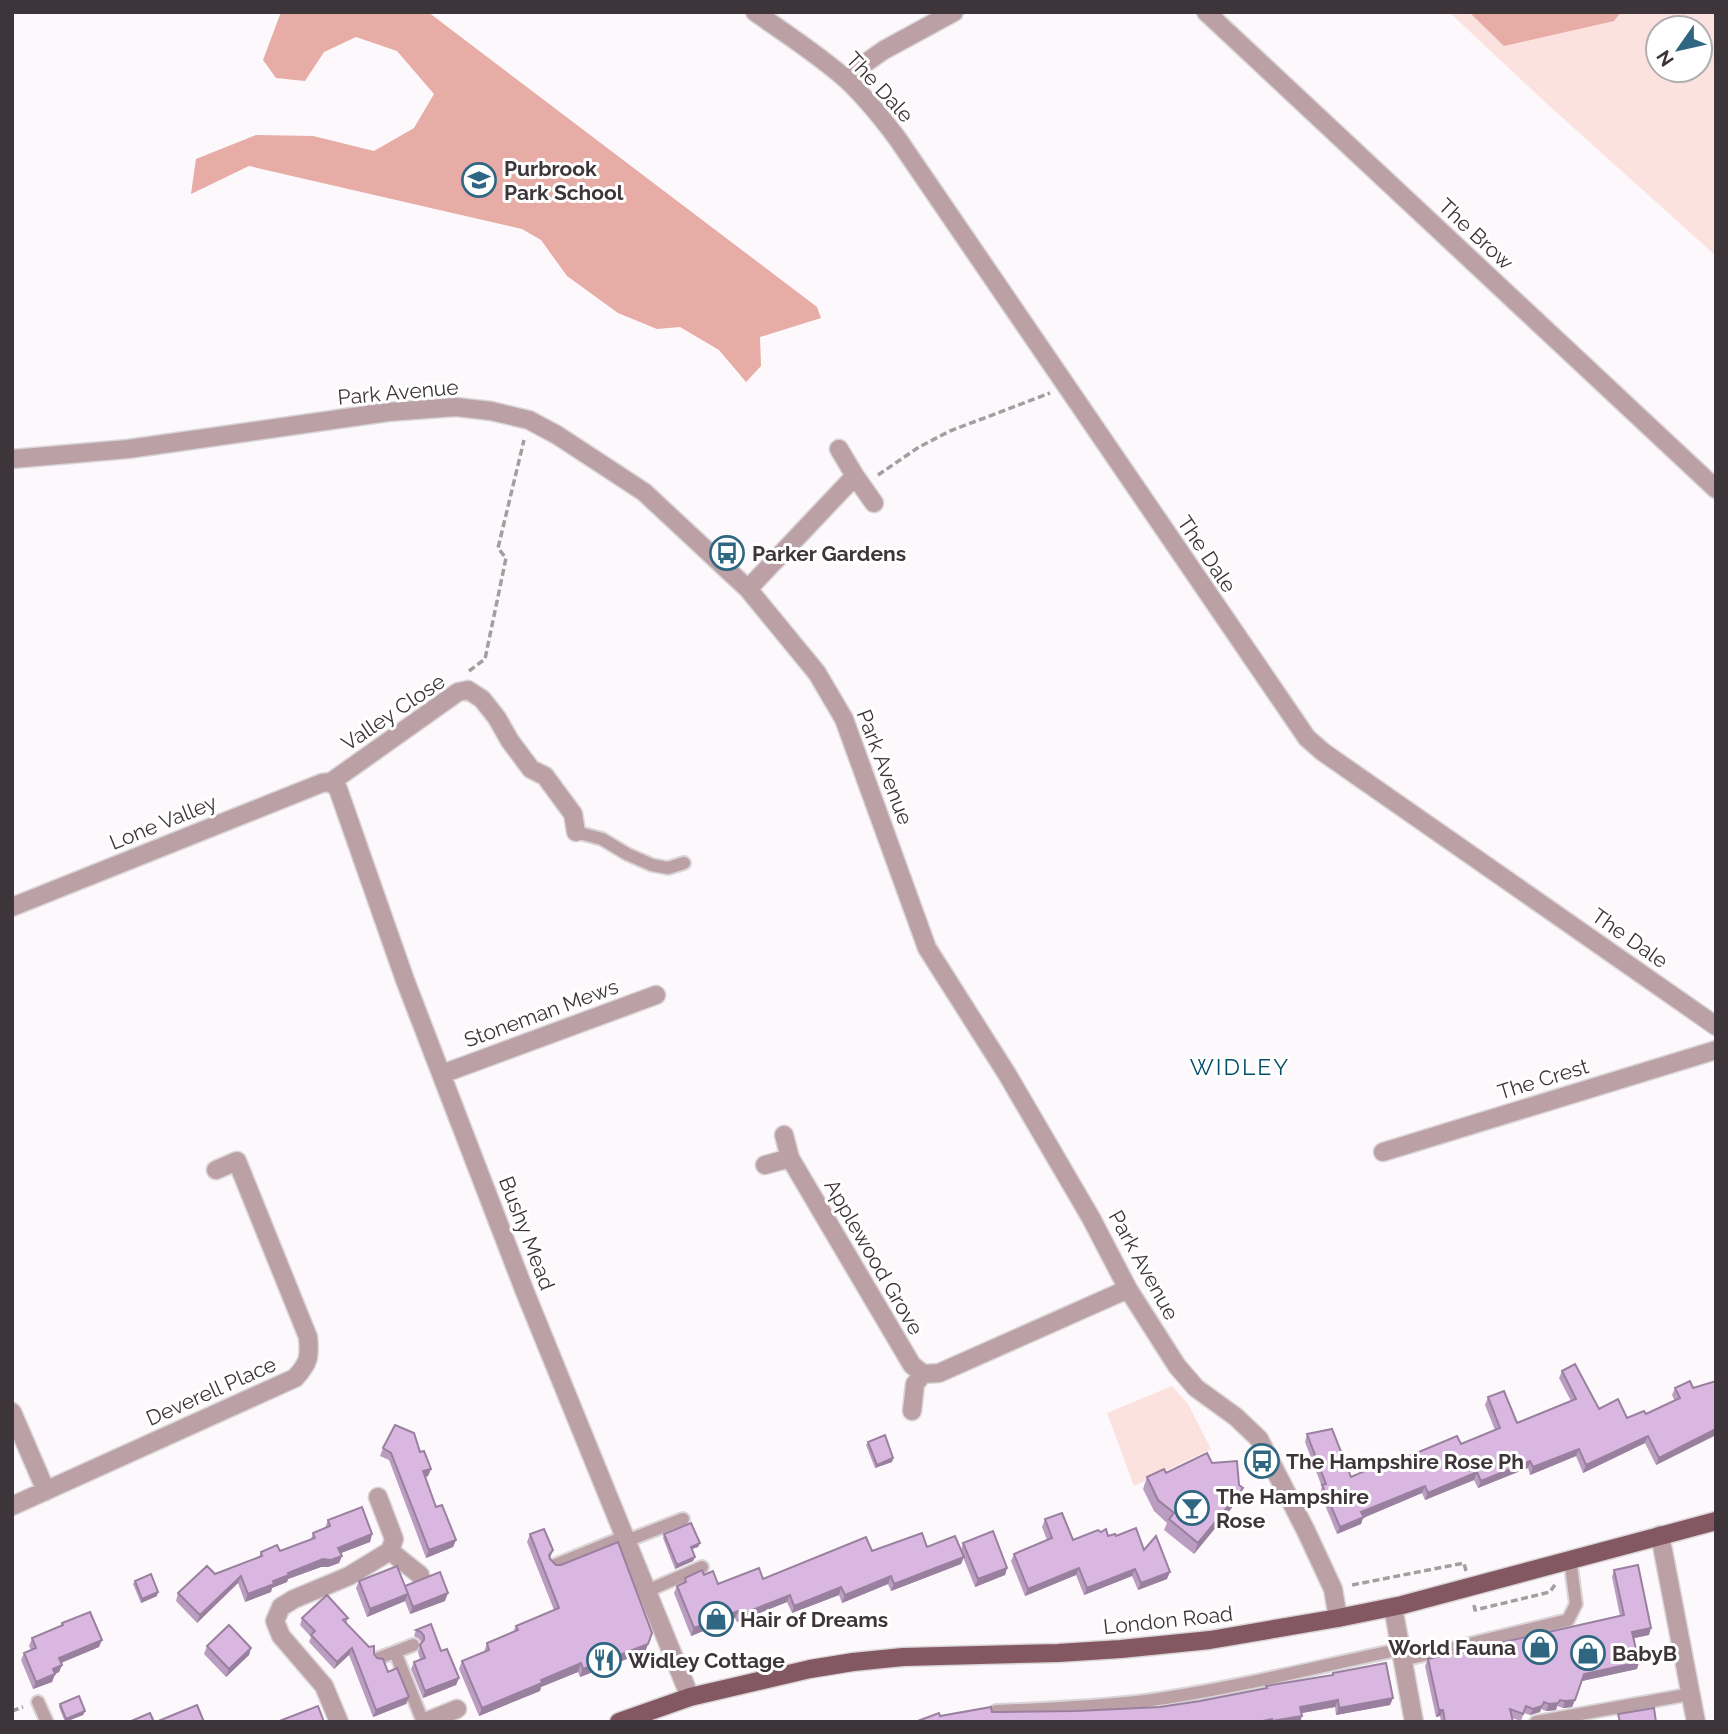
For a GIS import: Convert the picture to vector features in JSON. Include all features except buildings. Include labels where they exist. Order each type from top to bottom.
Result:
[{"type":"main road","name":"London Road","points":[[619,1722],[648,1717],[690,1698],[810,1669],[853,1662],[904,1657],[1121,1649],[1210,1640],[1338,1618],[1394,1606],[1716,1521]]},
{"type":"street","name":"The Dale","points":[[755,12],[825,62],[877,111],[1307,738],[1323,752],[1716,1026]]},
{"type":"street","points":[[848,81],[864,64],[884,50],[954,12]]},
{"type":"street","name":"The Brow","points":[[1206,12],[1716,489]]},
{"type":"street","name":"Park Avenue","points":[[12,458],[128,449],[388,412],[456,407],[491,411],[529,420],[645,492],[748,589],[817,673],[845,719],[927,947],[1007,1074],[1077,1194],[1128,1289],[1170,1357],[1196,1388],[1259,1439],[1333,1589],[1338,1618]]},
{"type":"street","points":[[839,449],[874,503]]},
{"type":"street","points":[[748,589],[858,481]]},
{"type":"street","name":"Valley Close","points":[[331,782],[458,692],[468,690],[482,699],[531,769],[545,776],[573,814],[576,832]]},
{"type":"street","name":"Lone Valley","points":[[12,907],[322,783],[331,782]]},
{"type":"street","name":"Bushy Mead","points":[[331,782],[338,789],[405,980],[525,1292],[690,1698]]},
{"type":"street","name":"Stoneman Mews","points":[[442,1074],[656,995]]},
{"type":"street","name":"The Crest","points":[[1383,1152],[1716,1050]]},
{"type":"street","name":"Applewood Grove","points":[[784,1135],[790,1158],[912,1365],[923,1374]]},
{"type":"street","name":"Deverell Place","points":[[12,1506],[295,1378],[305,1367],[310,1353],[308,1337],[244,1158],[216,1170]]},
{"type":"street","points":[[765,1165],[790,1158]]},
{"type":"street","points":[[912,1411],[915,1384],[923,1374],[939,1373],[1128,1289]]},
{"type":"street","points":[[12,1412],[46,1491]]},
{"type":"street","points":[[339,1722],[324,1686],[281,1636],[275,1621],[281,1607],[293,1599],[349,1576],[390,1551],[394,1539],[378,1497]]},
{"type":"street","points":[[1660,1535],[1696,1722]]},
{"type":"street","points":[[390,1551],[420,1575]]},
{"type":"street","points":[[1394,1606],[1414,1722]]},
{"type":"street","points":[[424,1722],[457,1709]]},
{"type":"lane","points":[[576,832],[602,839],[652,865],[668,867],[684,863]]},
{"type":"lane","points":[[555,1564],[683,1518]]},
{"type":"lane","points":[[996,1711],[1082,1708],[1211,1691],[1568,1620],[1576,1604],[1570,1559]]},
{"type":"lane","points":[[647,1591],[702,1567]]},
{"type":"lane","points":[[379,1658],[413,1645]]},
{"type":"lane","points":[[395,1652],[424,1722]]},
{"type":"lane","points":[[1536,1722],[1691,1694]]},
{"type":"lane","points":[[38,1702],[47,1722]]},
{"type":"path","points":[[858,481],[950,430],[1066,387]]},
{"type":"path","points":[[468,690],[468,672],[485,659],[506,558],[498,548],[529,420]]},
{"type":"shaded area","points":[[281,12],[428,12],[817,307],[821,318],[760,337],[761,366],[746,382],[719,350],[680,327],[657,329],[618,313],[567,276],[541,240],[522,229],[249,166],[191,194],[196,159],[256,135],[313,136],[374,151],[414,128],[434,94],[397,51],[356,37],[324,52],[305,81],[276,78],[263,60]]},
{"type":"shaded area","points":[[1449,12],[1716,12],[1716,256],[1546,103]]},
{"type":"shaded area","points":[[1469,12],[1621,12],[1614,21],[1504,46]]},
{"type":"shaded area","points":[[1172,1386],[1188,1404],[1211,1449],[1134,1486],[1107,1413]]},
{"type":"place","name":"Purbrook Park School","points":[[479,180]]},
{"type":"place","name":"Parker Gardens","points":[[727,553]]},
{"type":"place","name":"The Hampshire Rose Ph","points":[[1262,1461]]},
{"type":"place","name":"The Hampshire Rose","points":[[1192,1508]]},
{"type":"place","name":"Hair of Dreams","points":[[716,1619]]},
{"type":"place","name":"World Fauna","points":[[1540,1647]]},
{"type":"place","name":"BabyB","points":[[1588,1653]]},
{"type":"place","name":"Widley Cottage","points":[[604,1660]]},
{"type":"district","name":"WIDLEY","points":[[1240,1066]]}]
